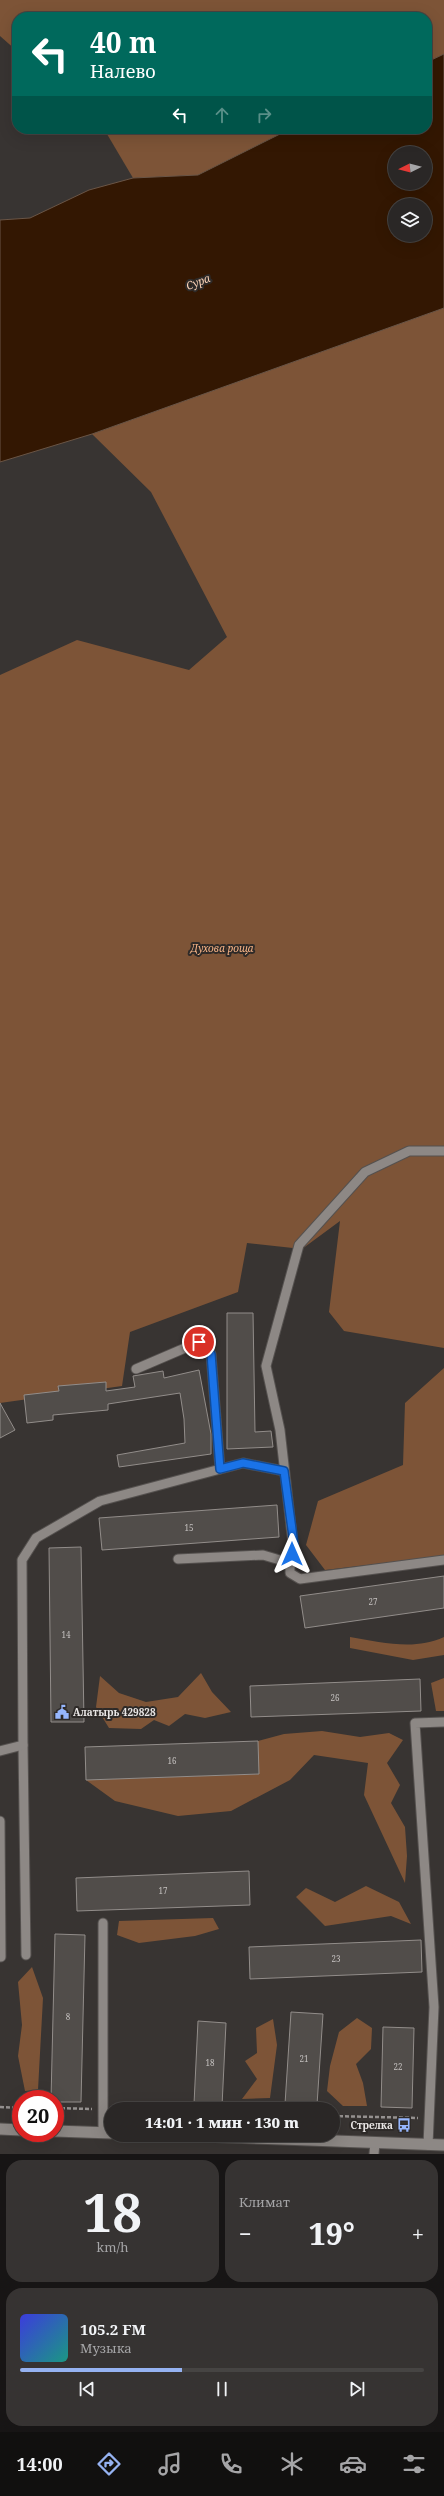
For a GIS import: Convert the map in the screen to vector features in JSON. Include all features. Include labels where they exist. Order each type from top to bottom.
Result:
[{"type":"street","points":[[0,2129],[12,2130]]},
{"type":"street","points":[[64,2131],[104,2132]]},
{"type":"street","points":[[340,2142],[444,2145]]},
{"type":"lane","points":[[444,1151],[409,1152],[365,1172],[299,1245],[266,1366],[280,1430],[294,1544],[290,1563],[290,1573],[300,1579],[444,1560]]},
{"type":"lane","points":[[136,1369],[199,1342],[211,1354],[220,1469]]},
{"type":"lane","points":[[26,1955],[22,1560],[36,1538],[100,1501],[243,1463],[284,1471]]},
{"type":"lane","points":[[178,1559],[263,1555],[290,1563]]},
{"type":"lane","points":[[428,2145],[434,2007],[415,1723],[444,1722]]},
{"type":"lane","points":[[0,1751],[23,1745]]},
{"type":"lane","points":[[0,1821],[2,1957]]},
{"type":"lane","points":[[103,1923],[104,2116]]},
{"type":"lane","points":[[374,2154],[375,2143]]},
{"type":"path","points":[[0,2107],[12,2108]]},
{"type":"path","points":[[64,2108],[103,2110]]},
{"type":"path","points":[[340,2116],[430,2118]]},
{"type":"green space","points":[[0,0],[444,0],[444,54],[432,60],[432,12],[12,12],[12,47],[0,36]]},
{"type":"green space","points":[[107,134],[280,134],[198,175],[133,178]]},
{"type":"green space","name":"Духова роща","points":[[444,308],[444,1348],[344,1331],[329,1312],[340,1221],[302,1249],[247,1243],[238,1292],[130,1332],[122,1386],[0,1403],[0,675],[77,640],[189,670],[227,637],[151,492],[92,434]]},
{"type":"green space","points":[[444,1368],[444,1556],[325,1570],[306,1545],[318,1501],[403,1465],[405,1403]]},
{"type":"green space","points":[[350,1637],[385,1643],[421,1644],[444,1637],[444,1655],[413,1660],[350,1648]]},
{"type":"green space","points":[[201,1673],[212,1692],[231,1712],[205,1718],[185,1714],[169,1726],[154,1720],[141,1729],[109,1728],[96,1707],[100,1676],[119,1693],[146,1702],[178,1697]]},
{"type":"green space","points":[[444,1678],[444,1711],[436,1711],[431,1683]]},
{"type":"green space","points":[[322,1731],[360,1737],[389,1733],[403,1740],[387,1763],[400,1785],[391,1803],[405,1827],[407,1856],[405,1883],[364,1795],[368,1763],[314,1755],[290,1780],[231,1811],[178,1816],[115,1801],[86,1780],[258,1774],[258,1741],[284,1734]]},
{"type":"green space","points":[[366,1886],[399,1902],[411,1924],[391,1916],[325,1926],[296,1897],[306,1888],[335,1902]]},
{"type":"green space","points":[[213,1918],[219,1929],[195,1936],[139,1943],[117,1935],[119,1921]]},
{"type":"green space","points":[[32,1967],[43,1998],[38,2090],[25,2090],[18,2056],[22,2025],[18,1982]]},
{"type":"green space","points":[[357,2018],[372,2028],[371,2049],[356,2064],[363,2083],[367,2106],[343,2106],[327,2091],[330,2066],[339,2032]]},
{"type":"green space","points":[[273,2019],[277,2045],[270,2098],[242,2099],[257,2079],[245,2061],[257,2053],[256,2028]]},
{"type":"water","name":"Сура","points":[[444,54],[444,308],[92,434],[0,462],[0,220],[30,218],[89,190],[133,178],[198,175],[280,134],[432,134],[432,60]]},
{"type":"building","points":[[227,1313],[253,1313],[255,1432],[271,1431],[273,1447],[227,1449]]},
{"type":"building","points":[[199,1370],[211,1434],[211,1454],[119,1467],[117,1455],[185,1443],[184,1419],[180,1393],[108,1404],[108,1410],[53,1415],[53,1420],[27,1423],[24,1395],[59,1391],[58,1386],[106,1382],[106,1391],[135,1387],[133,1376],[163,1371],[164,1378]]},
{"type":"building","points":[[0,1403],[15,1430],[0,1438]]},
{"type":"building","points":[[277,1505],[279,1537],[102,1550],[99,1518]]},
{"type":"building","points":[[81,1547],[84,1722],[51,1722],[49,1548]]},
{"type":"building","points":[[444,1576],[444,1608],[305,1628],[300,1596]]},
{"type":"building","points":[[420,1679],[421,1711],[251,1717],[250,1686]]},
{"type":"building","points":[[258,1741],[259,1774],[86,1780],[85,1747]]},
{"type":"building","points":[[249,1871],[250,1905],[77,1911],[76,1878]]},
{"type":"building","points":[[55,1934],[85,1935],[81,2102],[64,2102],[64,2090],[51,2090]]},
{"type":"building","points":[[421,1940],[422,1972],[250,1979],[249,1947]]},
{"type":"building","points":[[291,2012],[323,2014],[317,2102],[285,2102]]},
{"type":"building","points":[[198,2021],[226,2023],[222,2102],[194,2102]]},
{"type":"building","points":[[383,2027],[414,2028],[412,2108],[381,2107]]},
{"type":"place","name":"Алатырь 429828","points":[[62,1712]]},
{"type":"place","name":"Стрелка","points":[[404,2125]]},
{"type":"route","points":[[199,1342],[211,1354],[220,1469],[243,1463],[284,1471],[294,1544],[292,1554]]}]
